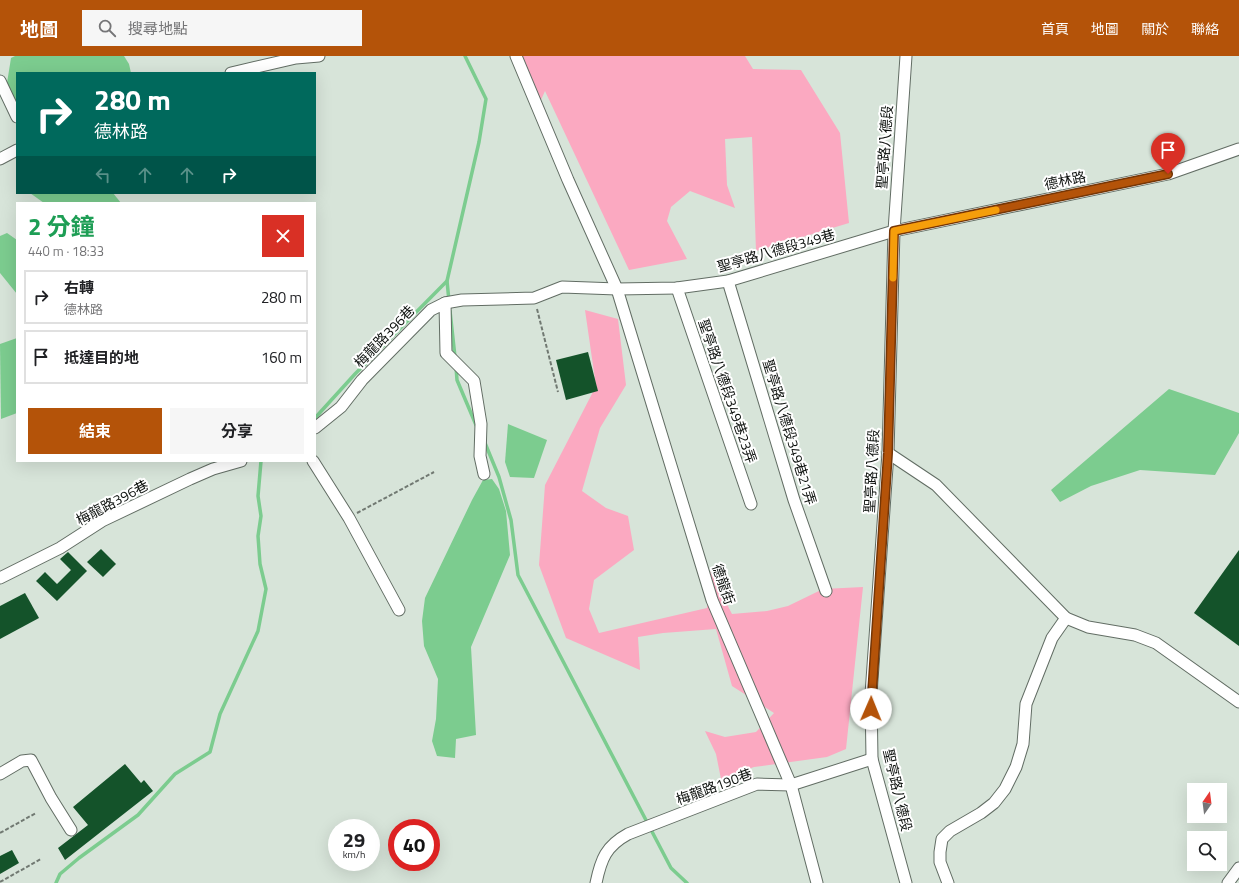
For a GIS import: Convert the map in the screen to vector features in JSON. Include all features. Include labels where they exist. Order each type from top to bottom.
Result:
[{"type":"street","points":[[235,72],[296,58],[319,56]]},
{"type":"street","name":"德龍街","points":[[516,56],[568,180],[617,289],[712,600],[791,785],[817,883]]},
{"type":"street","name":"聖亭路八德段","points":[[906,56],[894,231],[888,453],[871,694],[872,760],[906,883]]},
{"type":"street","points":[[0,82],[16,115]]},
{"type":"street","name":"德林路","points":[[894,231],[1168,174],[1239,149]]},
{"type":"street","points":[[0,159],[16,151]]},
{"type":"street","name":"聖亭路八德段349巷","points":[[617,289],[677,288],[728,281],[894,231]]},
{"type":"street","name":"聖亭路八德段349巷21弄","points":[[728,281],[794,500],[826,591]]},
{"type":"street","name":"梅龍路396巷","points":[[316,427],[341,407],[362,380],[431,310],[445,303],[462,300],[534,298],[562,287],[617,289]]},
{"type":"street","name":"聖亭路八德段349巷23弄","points":[[677,288],[751,504]]},
{"type":"street","points":[[445,303],[446,353],[474,381],[481,424],[480,456],[484,474]]},
{"type":"street","points":[[888,453],[936,485],[1066,618],[1088,627],[1135,635],[1156,643],[1239,702]]},
{"type":"street","name":"梅龍路396巷","points":[[0,578],[60,548],[109,518],[190,479],[238,462]]},
{"type":"street","points":[[314,462],[349,518],[399,610]]},
{"type":"street","points":[[948,883],[940,862],[942,839],[950,831],[982,814],[1005,789],[1016,767],[1023,744],[1026,704],[1052,638],[1066,618]]},
{"type":"street","points":[[0,774],[22,761],[31,760],[51,798],[71,830]]},
{"type":"street","name":"梅龍路190巷","points":[[596,883],[600,862],[605,853],[614,841],[628,834],[757,784],[791,785],[872,760]]},
{"type":"street","points":[[1228,883],[1239,868]]},
{"type":"path","points":[[534,298],[558,392]]},
{"type":"path","points":[[349,518],[434,472]]},
{"type":"path","points":[[0,833],[36,813]]},
{"type":"path","points":[[0,882],[41,859]]},
{"type":"shaded area","points":[[15,56],[124,56],[129,64],[131,72],[16,72],[16,104],[7,83],[11,58]]},
{"type":"shaded area","points":[[520,56],[745,56],[753,69],[801,70],[840,133],[849,223],[756,251],[752,137],[725,139],[727,185],[735,208],[690,191],[671,207],[667,221],[687,259],[629,270],[545,91],[541,100]]},
{"type":"shaded area","points":[[31,194],[114,194],[120,202],[43,202]]},
{"type":"shaded area","points":[[7,233],[16,239],[16,293],[0,273],[0,236]]},
{"type":"shaded area","points":[[585,310],[618,319],[626,385],[600,428],[582,491],[606,508],[628,516],[634,550],[594,580],[589,609],[599,633],[707,608],[710,571],[732,614],[767,611],[788,606],[823,589],[863,587],[846,749],[827,757],[754,767],[721,779],[716,754],[705,731],[725,737],[756,732],[774,713],[732,686],[716,629],[663,633],[638,637],[640,670],[566,638],[539,565],[545,485],[596,386]]},
{"type":"shaded area","points":[[16,338],[16,413],[1,419],[0,344]]},
{"type":"shaded area","points":[[1169,389],[1239,413],[1239,433],[1215,475],[1140,470],[1091,486],[1060,502],[1051,490]]},
{"type":"shaded area","points":[[508,424],[547,440],[534,478],[510,477],[505,462]]},
{"type":"shaded area","points":[[492,479],[499,489],[506,511],[510,555],[471,647],[476,735],[456,739],[455,758],[437,756],[432,741],[436,719],[438,679],[424,646],[422,621],[425,598],[483,480]]},
{"type":"building","points":[[588,352],[598,391],[566,400],[556,360]]},
{"type":"building","points":[[101,549],[116,564],[103,577],[87,562]]},
{"type":"building","points":[[1239,550],[1239,646],[1194,613]]},
{"type":"building","points":[[68,552],[87,571],[57,601],[36,581],[45,572],[57,584],[71,570],[60,559]]},
{"type":"building","points":[[25,593],[39,618],[0,639],[0,606]]},
{"type":"building","points":[[125,764],[141,783],[144,780],[153,791],[65,860],[58,848],[88,825],[73,807]]},
{"type":"building","points":[[12,850],[19,863],[0,874],[0,856]]},
{"type":"waterway","points":[[449,301],[447,281],[479,142],[486,99],[465,56]]},
{"type":"waterway","points":[[316,417],[355,374],[447,281]]},
{"type":"waterway","points":[[450,311],[455,357]]},
{"type":"waterway","points":[[456,367],[457,380],[476,425]]},
{"type":"waterway","points":[[485,443],[499,477],[511,520],[518,575],[671,868],[687,883]]},
{"type":"waterway","points":[[56,883],[60,874],[79,858],[138,815],[175,774],[210,752],[220,714],[258,631],[266,589],[260,564],[258,536],[261,516],[258,496],[261,462]]},
{"type":"slow traffic","points":[[893,278],[894,231],[996,210]]},
{"type":"route","points":[[871,709],[888,453],[894,231],[1168,174]]}]
